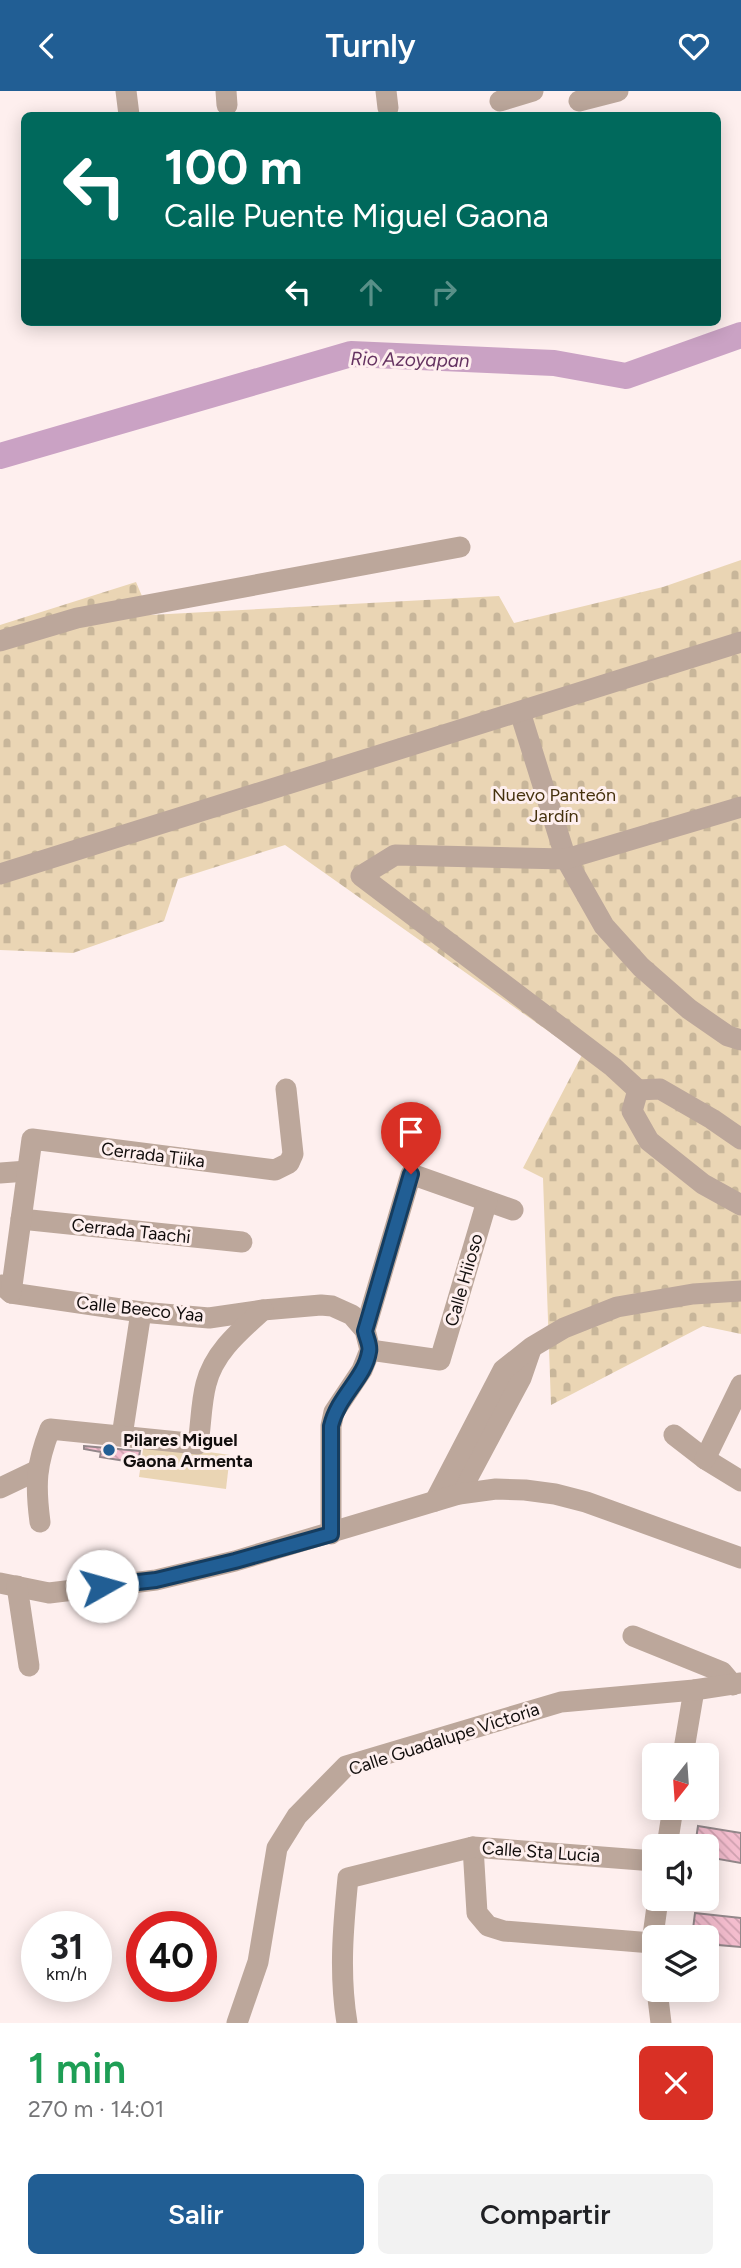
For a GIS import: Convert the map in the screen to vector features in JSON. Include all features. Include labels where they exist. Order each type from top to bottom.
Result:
[{"type":"street","points":[[126,91],[128,112]]},
{"type":"street","points":[[500,102],[533,91]]},
{"type":"street","points":[[579,100],[618,91]]},
{"type":"street","points":[[0,641],[77,618],[460,547]]},
{"type":"street","points":[[0,874],[741,642]]},
{"type":"street","points":[[520,712],[565,859],[604,926],[641,967],[689,1009],[728,1036],[741,1040]]},
{"type":"street","points":[[741,807],[565,859],[395,855],[361,876],[613,1067],[638,1090],[660,1090],[712,1119],[741,1139]]},
{"type":"street","name":"Cerrada Tiika","points":[[27,1171],[32,1139],[275,1170],[289,1163],[293,1154],[286,1089]]},
{"type":"street","points":[[638,1090],[632,1111],[649,1141],[703,1184],[741,1206]]},
{"type":"street","points":[[0,1173],[27,1171],[21,1219],[6,1288]]},
{"type":"street","points":[[331,1534],[331,1426],[334,1412],[362,1370],[367,1340],[411,1174],[513,1210]]},
{"type":"street","name":"Calle Hiioso","points":[[367,1340],[440,1360],[487,1201]]},
{"type":"street","name":"Cerrada Taachi","points":[[21,1219],[242,1243]]},
{"type":"street","name":"Calle Beeco Yaa","points":[[6,1288],[141,1312],[209,1318],[263,1310],[332,1306],[352,1315],[367,1340]]},
{"type":"street","points":[[435,1501],[503,1370],[532,1347],[564,1328],[617,1307],[693,1294],[741,1291]]},
{"type":"street","points":[[40,1522],[36,1490],[39,1458],[50,1429],[198,1444],[206,1385],[212,1367],[222,1351],[263,1310]]},
{"type":"street","points":[[122,1436],[141,1312]]},
{"type":"street","points":[[459,1494],[521,1378],[532,1347]]},
{"type":"street","points":[[705,1459],[741,1385]]},
{"type":"street","points":[[674,1435],[705,1459],[741,1481]]},
{"type":"street","points":[[0,1488],[38,1470]]},
{"type":"street","points":[[29,1666],[8,1584],[49,1593],[156,1580],[331,1534],[459,1494],[496,1489],[525,1490],[586,1502],[741,1558]]},
{"type":"street","points":[[633,1636],[722,1672],[737,1684]]},
{"type":"street","name":"Calle Guadalupe Victoria","points":[[237,2023],[258,1962],[277,1848],[297,1817],[346,1766],[561,1702],[694,1691],[737,1684]]},
{"type":"street","points":[[685,1743],[694,1691]]},
{"type":"street","points":[[473,1847],[477,1913],[488,1926],[504,1931],[642,1942]]},
{"type":"street","name":"Calle Sta Lucia","points":[[347,2023],[342,1991],[341,1943],[348,1878],[473,1847],[642,1860]]},
{"type":"street","points":[[658,2002],[661,2023]]},
{"type":"green space","name":"Nuevo Panteón Jardín","points":[[741,560],[741,1334],[703,1326],[551,1405],[543,1178],[523,1168],[582,1055],[285,845],[178,879],[164,921],[73,953],[0,950],[0,625],[136,582],[150,615],[499,596],[514,623],[663,587]]},
{"type":"green space","points":[[144,1443],[230,1455],[226,1489],[139,1477]]},
{"type":"building","points":[[84,1446],[140,1451],[138,1463],[100,1457],[101,1452],[84,1449]]},
{"type":"building","points":[[698,1826],[741,1833],[741,1863],[719,1859],[719,1834],[697,1834]]},
{"type":"building","points":[[695,1913],[741,1918],[741,1947],[719,1945],[719,1925],[694,1925]]},
{"type":"waterway","name":"Rio Azoyapan","points":[[0,456],[351,354],[554,363],[626,376],[741,335]]},
{"type":"place","name":"Pilares Miguel Gaona Armenta","points":[[109,1450]]},
{"type":"route","points":[[102,1586],[156,1580],[331,1534],[331,1426],[334,1412],[362,1370],[370,1350],[365,1331],[411,1174]]}]
